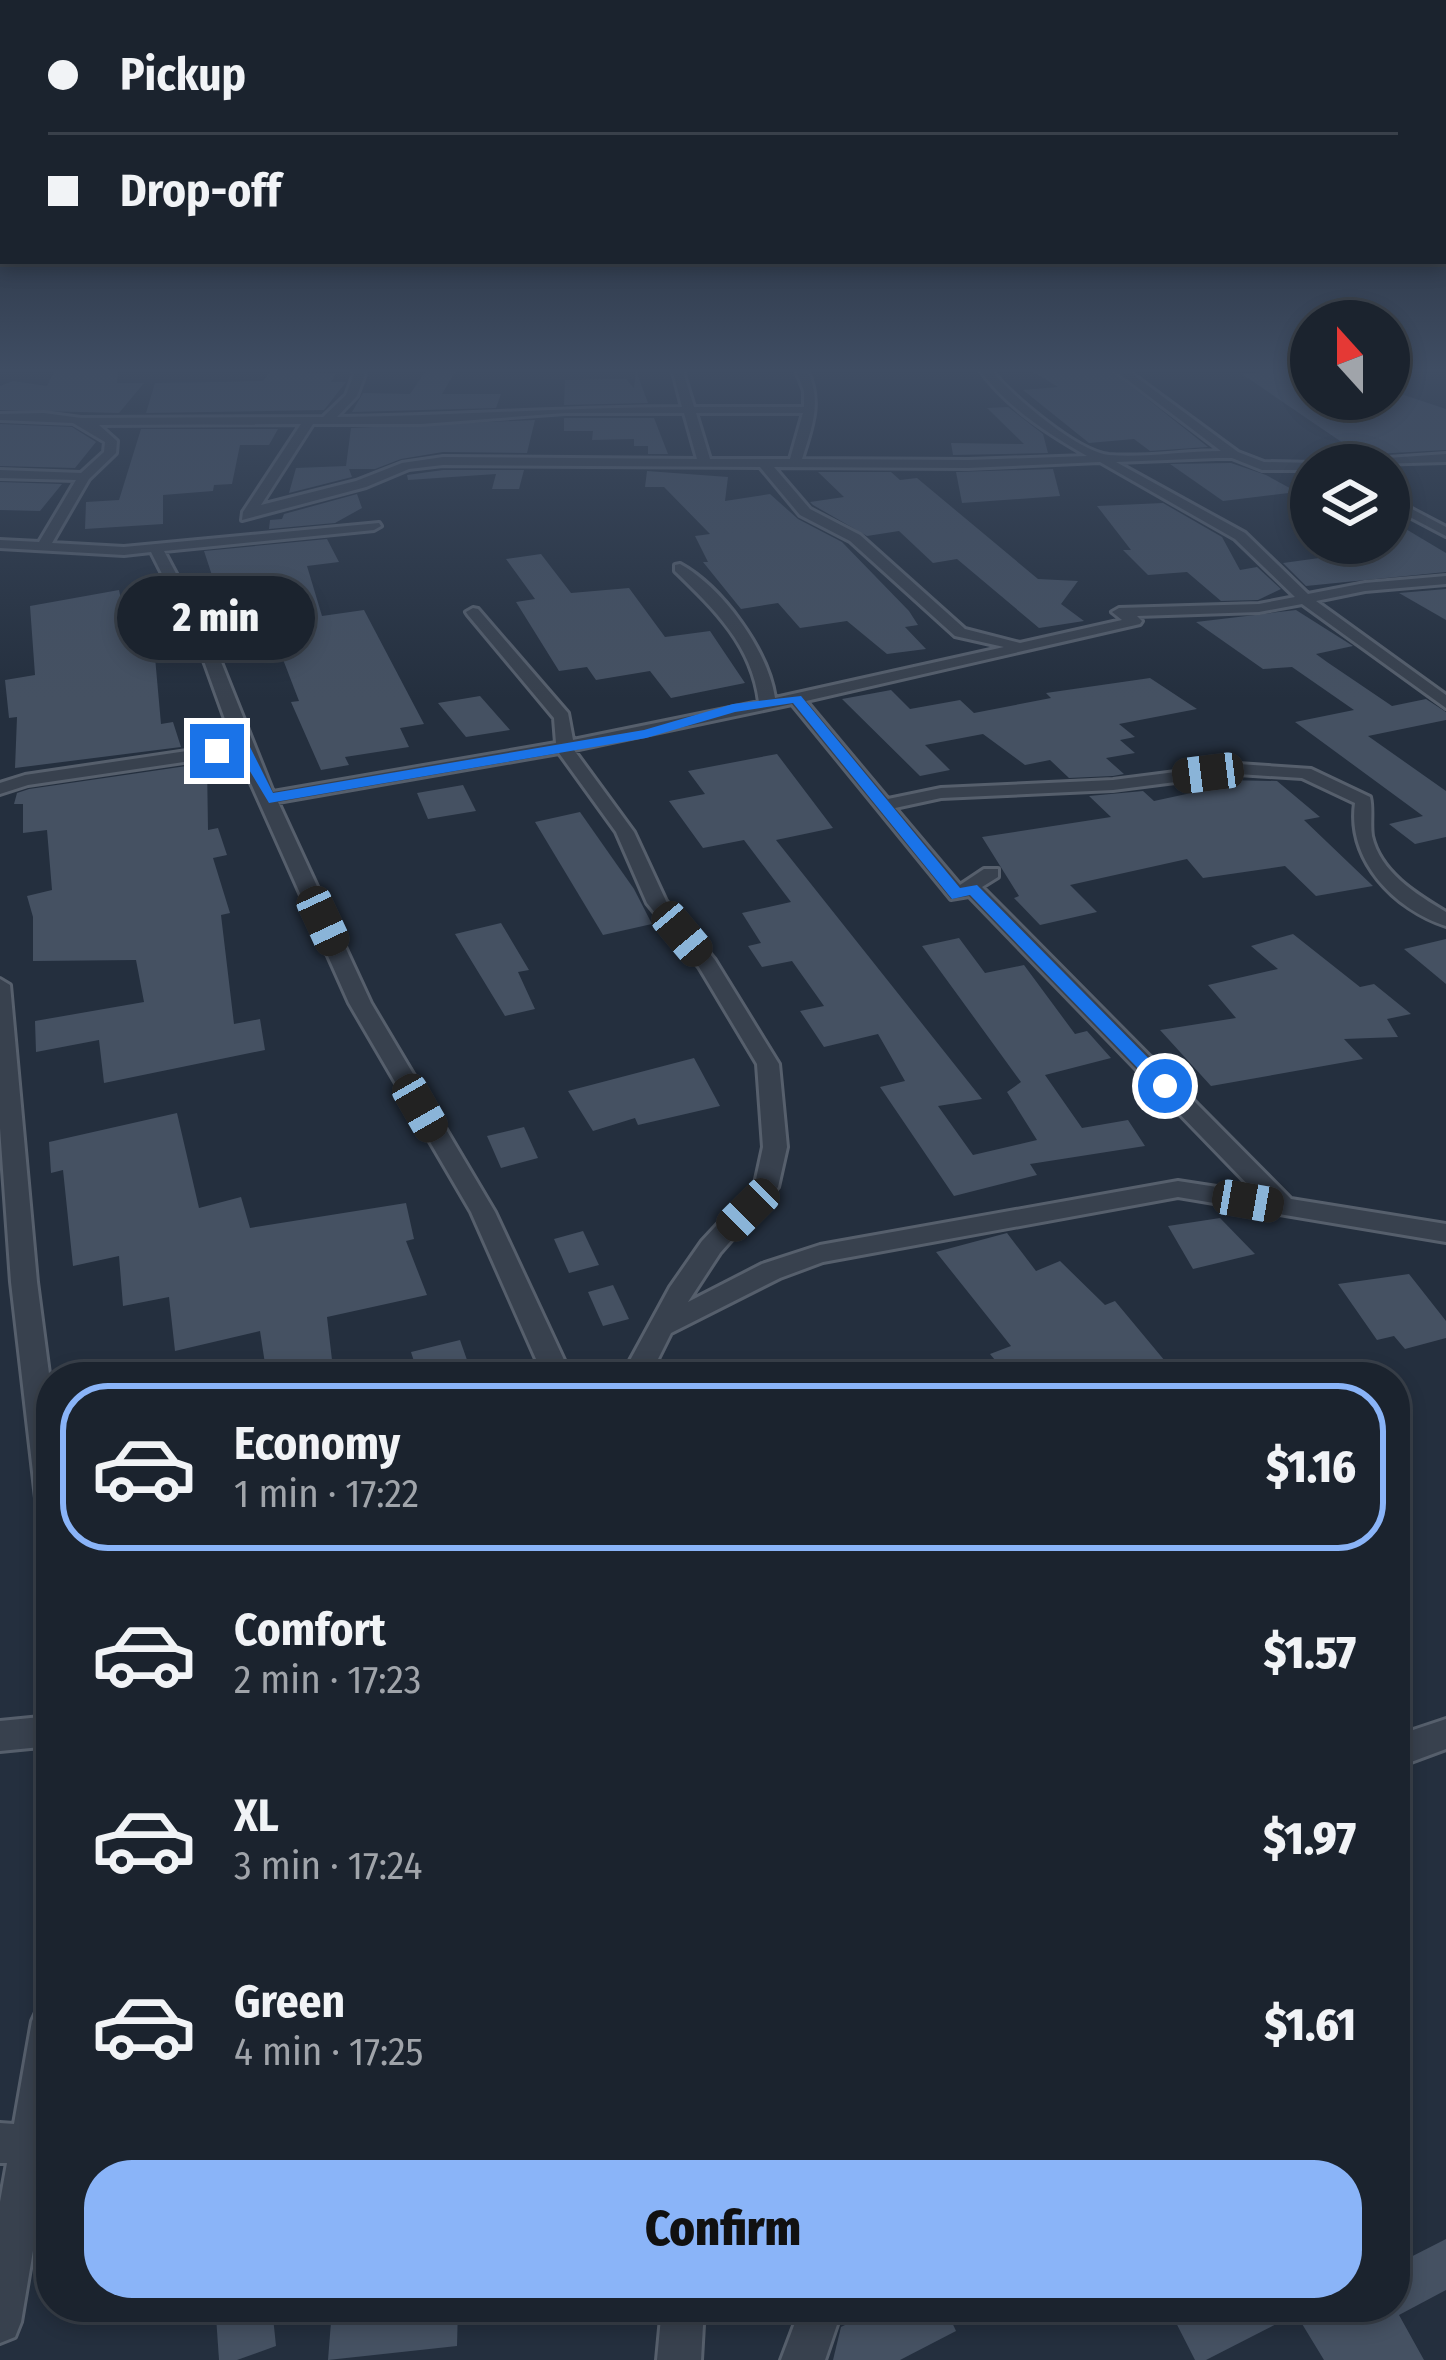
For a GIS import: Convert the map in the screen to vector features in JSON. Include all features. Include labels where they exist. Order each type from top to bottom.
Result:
[{"type":"street","points":[[43,547],[83,478]]},
{"type":"street","points":[[233,539],[272,478]]},
{"type":"street","points":[[250,512],[372,478]]},
{"type":"street","points":[[777,478],[805,512],[855,538],[960,633],[1022,646]]},
{"type":"street","points":[[1138,478],[1240,536],[1306,601],[1446,703]]},
{"type":"street","points":[[1174,478],[1202,513]]},
{"type":"street","points":[[1410,512],[1446,532]]},
{"type":"street","points":[[0,544],[86,552],[155,549],[374,526]]},
{"type":"street","points":[[155,549],[229,697],[244,748],[360,1003],[483,1212],[550,1362]]},
{"type":"street","points":[[680,568],[729,616],[756,656],[764,669],[767,703]]},
{"type":"street","points":[[269,798],[565,749],[767,703],[836,694],[882,677],[926,673],[1135,621],[1119,612],[1245,610],[1365,587],[1446,580]]},
{"type":"street","points":[[473,612],[562,718],[565,749],[625,832],[657,903],[708,964],[769,1064],[775,1147],[766,1187],[711,1247],[656,1330],[642,1362]]},
{"type":"street","points":[[796,699],[958,895],[991,873]]},
{"type":"street","points":[[0,789],[26,780],[244,748]]},
{"type":"street","points":[[883,806],[940,793],[1078,788],[1238,769],[1288,769],[1364,801],[1358,815],[1367,858],[1392,884],[1446,920]]},
{"type":"street","points":[[972,888],[1282,1207]]},
{"type":"street","points":[[0,985],[36,1378]]},
{"type":"street","points":[[656,1330],[771,1271],[820,1254],[1178,1189],[1446,1233]]},
{"type":"street","points":[[0,1736],[36,1732]]},
{"type":"street","points":[[1410,1747],[1446,1734]]},
{"type":"street","points":[[0,2322],[15,2144],[36,2072]]},
{"type":"street","points":[[679,2360],[682,2322]]},
{"type":"street","points":[[803,2360],[817,2322]]},
{"type":"building","points":[[126,478],[233,478],[232,484],[214,485],[213,491],[163,495],[163,524],[85,529],[86,502],[119,500]]},
{"type":"building","points":[[293,478],[348,478],[289,493]]},
{"type":"building","points":[[495,478],[522,478],[519,489],[492,489]]},
{"type":"building","points":[[646,478],[728,478],[725,501],[770,494],[798,519],[842,542],[909,611],[918,625],[905,627],[926,649],[887,654],[847,621],[800,628],[778,603],[741,609],[703,562],[708,562],[695,536],[710,534],[664,487],[645,487]]},
{"type":"building","points":[[824,478],[917,478],[1038,579],[1078,581],[1061,604],[1084,621],[1039,628],[957,559],[933,563],[899,531],[867,536],[810,502],[844,497]]},
{"type":"building","points":[[957,478],[1055,478],[1060,496],[962,503]]},
{"type":"building","points":[[1190,478],[1272,478],[1290,488],[1290,493],[1223,501]]},
{"type":"building","points":[[0,482],[62,484],[40,511],[0,510]]},
{"type":"building","points":[[357,494],[362,508],[335,523],[269,529],[270,520],[282,519],[284,514]]},
{"type":"building","points":[[1163,503],[1222,537],[1240,570],[1257,567],[1281,589],[1258,600],[1221,601],[1187,572],[1148,575],[1123,550],[1131,550],[1097,506]]},
{"type":"building","points":[[1410,532],[1446,553],[1446,572],[1306,586],[1283,563],[1410,564]]},
{"type":"building","points":[[327,539],[339,562],[307,566],[322,616],[364,610],[424,724],[400,728],[409,747],[345,757],[349,765],[321,770],[291,702],[299,701],[264,610],[225,615],[204,551]]},
{"type":"building","points":[[541,554],[571,593],[629,588],[665,637],[710,631],[745,683],[671,698],[650,671],[596,680],[587,667],[559,671],[516,602],[535,599],[506,559]]},
{"type":"building","points":[[1446,589],[1446,620],[1399,593]]},
{"type":"building","points":[[119,590],[123,609],[145,606],[147,615],[163,613],[173,655],[155,657],[161,724],[173,722],[181,747],[15,768],[17,717],[9,718],[5,680],[35,675],[30,606]]},
{"type":"building","points":[[1296,610],[1353,646],[1316,654],[1327,662],[1392,706],[1426,699],[1446,712],[1446,720],[1368,736],[1446,791],[1446,837],[1415,844],[1389,824],[1423,816],[1295,722],[1354,710],[1292,667],[1263,669],[1196,622]]},
{"type":"building","points":[[1150,678],[1197,709],[1119,724],[1135,737],[1120,740],[1135,753],[1106,758],[1124,774],[1113,776],[1069,778],[1050,760],[1025,765],[983,734],[925,745],[950,770],[920,776],[842,699],[891,690],[910,709],[960,700],[974,713],[1051,698],[1046,693]]},
{"type":"building","points":[[480,696],[510,730],[466,737],[438,703]]},
{"type":"building","points":[[777,754],[833,828],[776,840],[982,1099],[938,1106],[973,1155],[1037,1140],[1007,1092],[1021,1082],[922,946],[959,938],[985,973],[1024,965],[1075,1034],[1087,1031],[1111,1058],[1045,1075],[1082,1128],[1128,1120],[1145,1146],[1030,1164],[1037,1175],[954,1196],[880,1087],[905,1081],[878,1034],[824,1047],[800,1011],[824,1006],[792,961],[762,967],[748,946],[761,943],[742,913],[791,902],[744,840],[703,848],[669,801],[705,794],[688,771]]},
{"type":"building","points":[[207,763],[208,830],[218,828],[227,855],[213,858],[230,913],[221,915],[234,1024],[260,1019],[265,1050],[104,1083],[99,1040],[36,1052],[35,1021],[144,1002],[136,960],[33,961],[33,917],[27,896],[52,890],[47,830],[23,833],[23,804],[14,804],[17,793]]},
{"type":"building","points":[[1223,780],[1277,781],[1320,817],[1304,820],[1373,886],[1316,896],[1285,866],[1203,878],[1187,859],[1070,885],[1097,912],[1040,925],[1014,898],[1019,896],[982,837],[1111,817],[1089,796],[1143,791],[1154,801],[1228,785]]},
{"type":"building","points":[[463,785],[476,811],[428,819],[417,793]]},
{"type":"building","points":[[580,812],[634,889],[652,924],[603,935],[535,822]]},
{"type":"building","points":[[501,923],[529,970],[518,972],[535,1009],[505,1016],[455,934]]},
{"type":"building","points":[[1293,934],[1360,987],[1374,984],[1411,1014],[1387,1019],[1398,1037],[1344,1039],[1363,1059],[1211,1086],[1160,1030],[1236,1018],[1208,985],[1278,969],[1251,946]]},
{"type":"building","points":[[1446,939],[1446,984],[1404,949]]},
{"type":"building","points":[[694,1058],[720,1106],[638,1125],[635,1118],[593,1131],[568,1091]]},
{"type":"building","points":[[177,1113],[199,1208],[241,1197],[250,1228],[406,1203],[414,1239],[406,1241],[427,1295],[327,1317],[332,1362],[265,1362],[260,1331],[175,1351],[169,1297],[123,1306],[119,1256],[73,1266],[63,1170],[51,1173],[49,1142]]},
{"type":"building","points":[[524,1127],[538,1158],[501,1168],[487,1136]]},
{"type":"building","points":[[1220,1218],[1255,1254],[1193,1269],[1168,1226]]},
{"type":"building","points":[[583,1231],[599,1265],[569,1273],[554,1239]]},
{"type":"building","points":[[1007,1233],[1036,1271],[1060,1261],[1105,1305],[1115,1301],[1165,1361],[997,1362],[990,1354],[1011,1346],[936,1252]]},
{"type":"building","points":[[1409,1274],[1446,1321],[1446,1338],[1405,1349],[1394,1336],[1377,1340],[1338,1284]]},
{"type":"building","points":[[613,1285],[629,1319],[603,1326],[588,1292]]},
{"type":"building","points":[[460,1340],[468,1362],[414,1362],[411,1352]]},
{"type":"building","points":[[1446,2239],[1446,2290],[1410,2309],[1410,2257]]},
{"type":"building","points":[[216,2322],[274,2322],[276,2346],[237,2360],[219,2360]]},
{"type":"building","points":[[331,2322],[458,2322],[457,2346],[328,2360]]},
{"type":"building","points":[[851,2322],[952,2322],[956,2331],[900,2360],[833,2360],[841,2327]]},
{"type":"building","points":[[1176,2322],[1280,2322],[1206,2360],[1195,2360]]},
{"type":"building","points":[[1301,2322],[1403,2322],[1424,2360],[1324,2360]]},
{"type":"route","points":[[217,751],[244,748],[269,798],[646,734],[733,708],[796,699],[958,895],[972,888],[1165,1086]]}]
